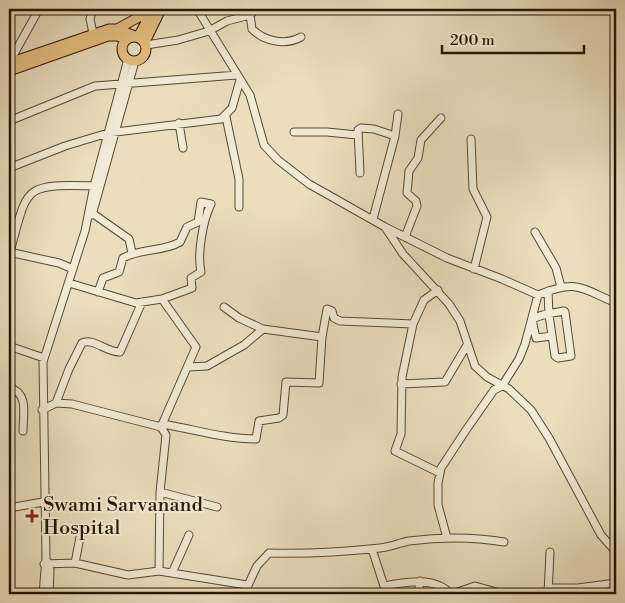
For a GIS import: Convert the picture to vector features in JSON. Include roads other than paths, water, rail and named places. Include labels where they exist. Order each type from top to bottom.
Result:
[{"type":"main road","points":[[9,63],[93,33],[117,29],[156,9]]},
{"type":"main road","points":[[117,29],[138,40],[144,56],[131,60],[123,52],[138,40],[156,9]]},
{"type":"main road","points":[[9,71],[108,36],[138,40]]},
{"type":"street","points":[[9,63],[39,9]]},
{"type":"street","points":[[93,9],[90,15],[93,33]]},
{"type":"street","points":[[197,9],[250,95],[264,145],[274,155],[331,198],[385,227],[474,269],[510,282],[538,296]]},
{"type":"street","points":[[138,40],[178,40],[209,31],[256,9]]},
{"type":"street","points":[[244,16],[252,29],[265,38],[292,42],[301,37]]},
{"type":"street","points":[[49,594],[43,502],[42,410],[44,358],[92,213],[101,171],[131,60]]},
{"type":"street","points":[[9,121],[95,86],[240,80]]},
{"type":"street","points":[[9,168],[65,146],[112,132],[221,119],[226,117],[232,108],[240,80]]},
{"type":"street","points":[[373,219],[395,136],[398,114]]},
{"type":"street","points":[[226,117],[239,179],[239,207]]},
{"type":"street","points":[[405,237],[417,206],[416,200],[407,193],[409,170],[418,158],[424,135],[441,118]]},
{"type":"street","points":[[179,123],[183,148]]},
{"type":"street","points":[[360,173],[358,130],[365,128],[395,136]]},
{"type":"street","points":[[294,132],[327,132],[357,135]]},
{"type":"street","points":[[471,139],[473,189],[487,216],[474,269]]},
{"type":"street","points":[[85,231],[94,186],[101,171]]},
{"type":"street","points":[[73,269],[9,252],[23,205],[32,192],[46,186],[94,186]]},
{"type":"street","points":[[69,283],[118,299],[142,302],[162,299],[192,288],[190,278],[201,272],[199,263],[203,240],[202,224],[211,204],[201,202],[198,222],[187,228],[180,242],[168,247],[132,253],[124,258],[119,272],[103,278],[98,292]]},
{"type":"street","points":[[92,213],[129,239],[132,253]]},
{"type":"street","points":[[385,227],[403,254],[438,290],[460,321],[475,366],[519,398],[531,410],[549,438],[601,535],[616,552]]},
{"type":"street","points":[[535,232],[555,266],[561,287]]},
{"type":"street","points":[[447,538],[438,505],[440,473],[466,430],[494,390],[502,386],[523,351],[538,296],[561,287],[575,285],[616,303]]},
{"type":"street","points":[[438,290],[424,300],[413,324],[401,384],[401,434],[396,452],[440,473]]},
{"type":"street","points":[[548,291],[549,315],[556,358],[571,356],[566,313],[564,311],[549,315],[537,316],[532,320],[537,339],[552,336]]},
{"type":"street","points":[[159,571],[160,492],[166,442],[166,435],[162,426],[196,347],[162,299]]},
{"type":"street","points":[[56,403],[68,369],[82,343],[89,341],[112,352],[120,352],[142,302]]},
{"type":"street","points":[[224,307],[240,318],[263,329],[288,330],[322,336]]},
{"type":"street","points":[[42,410],[56,403],[83,406],[162,426],[195,429],[207,434],[256,439],[259,421],[279,418],[283,415],[286,382],[319,383],[322,336],[326,313],[330,309],[334,318],[340,321],[413,324]]},
{"type":"street","points":[[189,367],[207,366],[244,345],[263,329]]},
{"type":"street","points":[[401,384],[445,382],[467,344]]},
{"type":"street","points":[[9,346],[44,358]]},
{"type":"street","points":[[9,387],[20,392],[23,397],[24,430]]},
{"type":"street","points":[[160,492],[217,507]]},
{"type":"street","points":[[9,508],[43,502]]},
{"type":"street","points":[[75,563],[81,532]]},
{"type":"street","points":[[172,574],[189,535]]},
{"type":"street","points":[[244,594],[256,566],[269,553],[304,554],[372,549],[417,540],[447,538],[486,539],[504,542]]},
{"type":"street","points":[[372,549],[384,586],[420,581],[430,583],[452,594],[475,586],[504,594]]},
{"type":"street","points":[[550,552],[548,591],[616,583]]},
{"type":"street","points":[[46,562],[75,563],[128,575],[159,571],[247,585]]},
{"type":"street","points":[[43,594],[46,562]]},
{"type":"street","points":[[418,594],[420,581]]},
{"type":"place","name":"Swami Sarvanand Hospital","points":[[32,516]]}]
